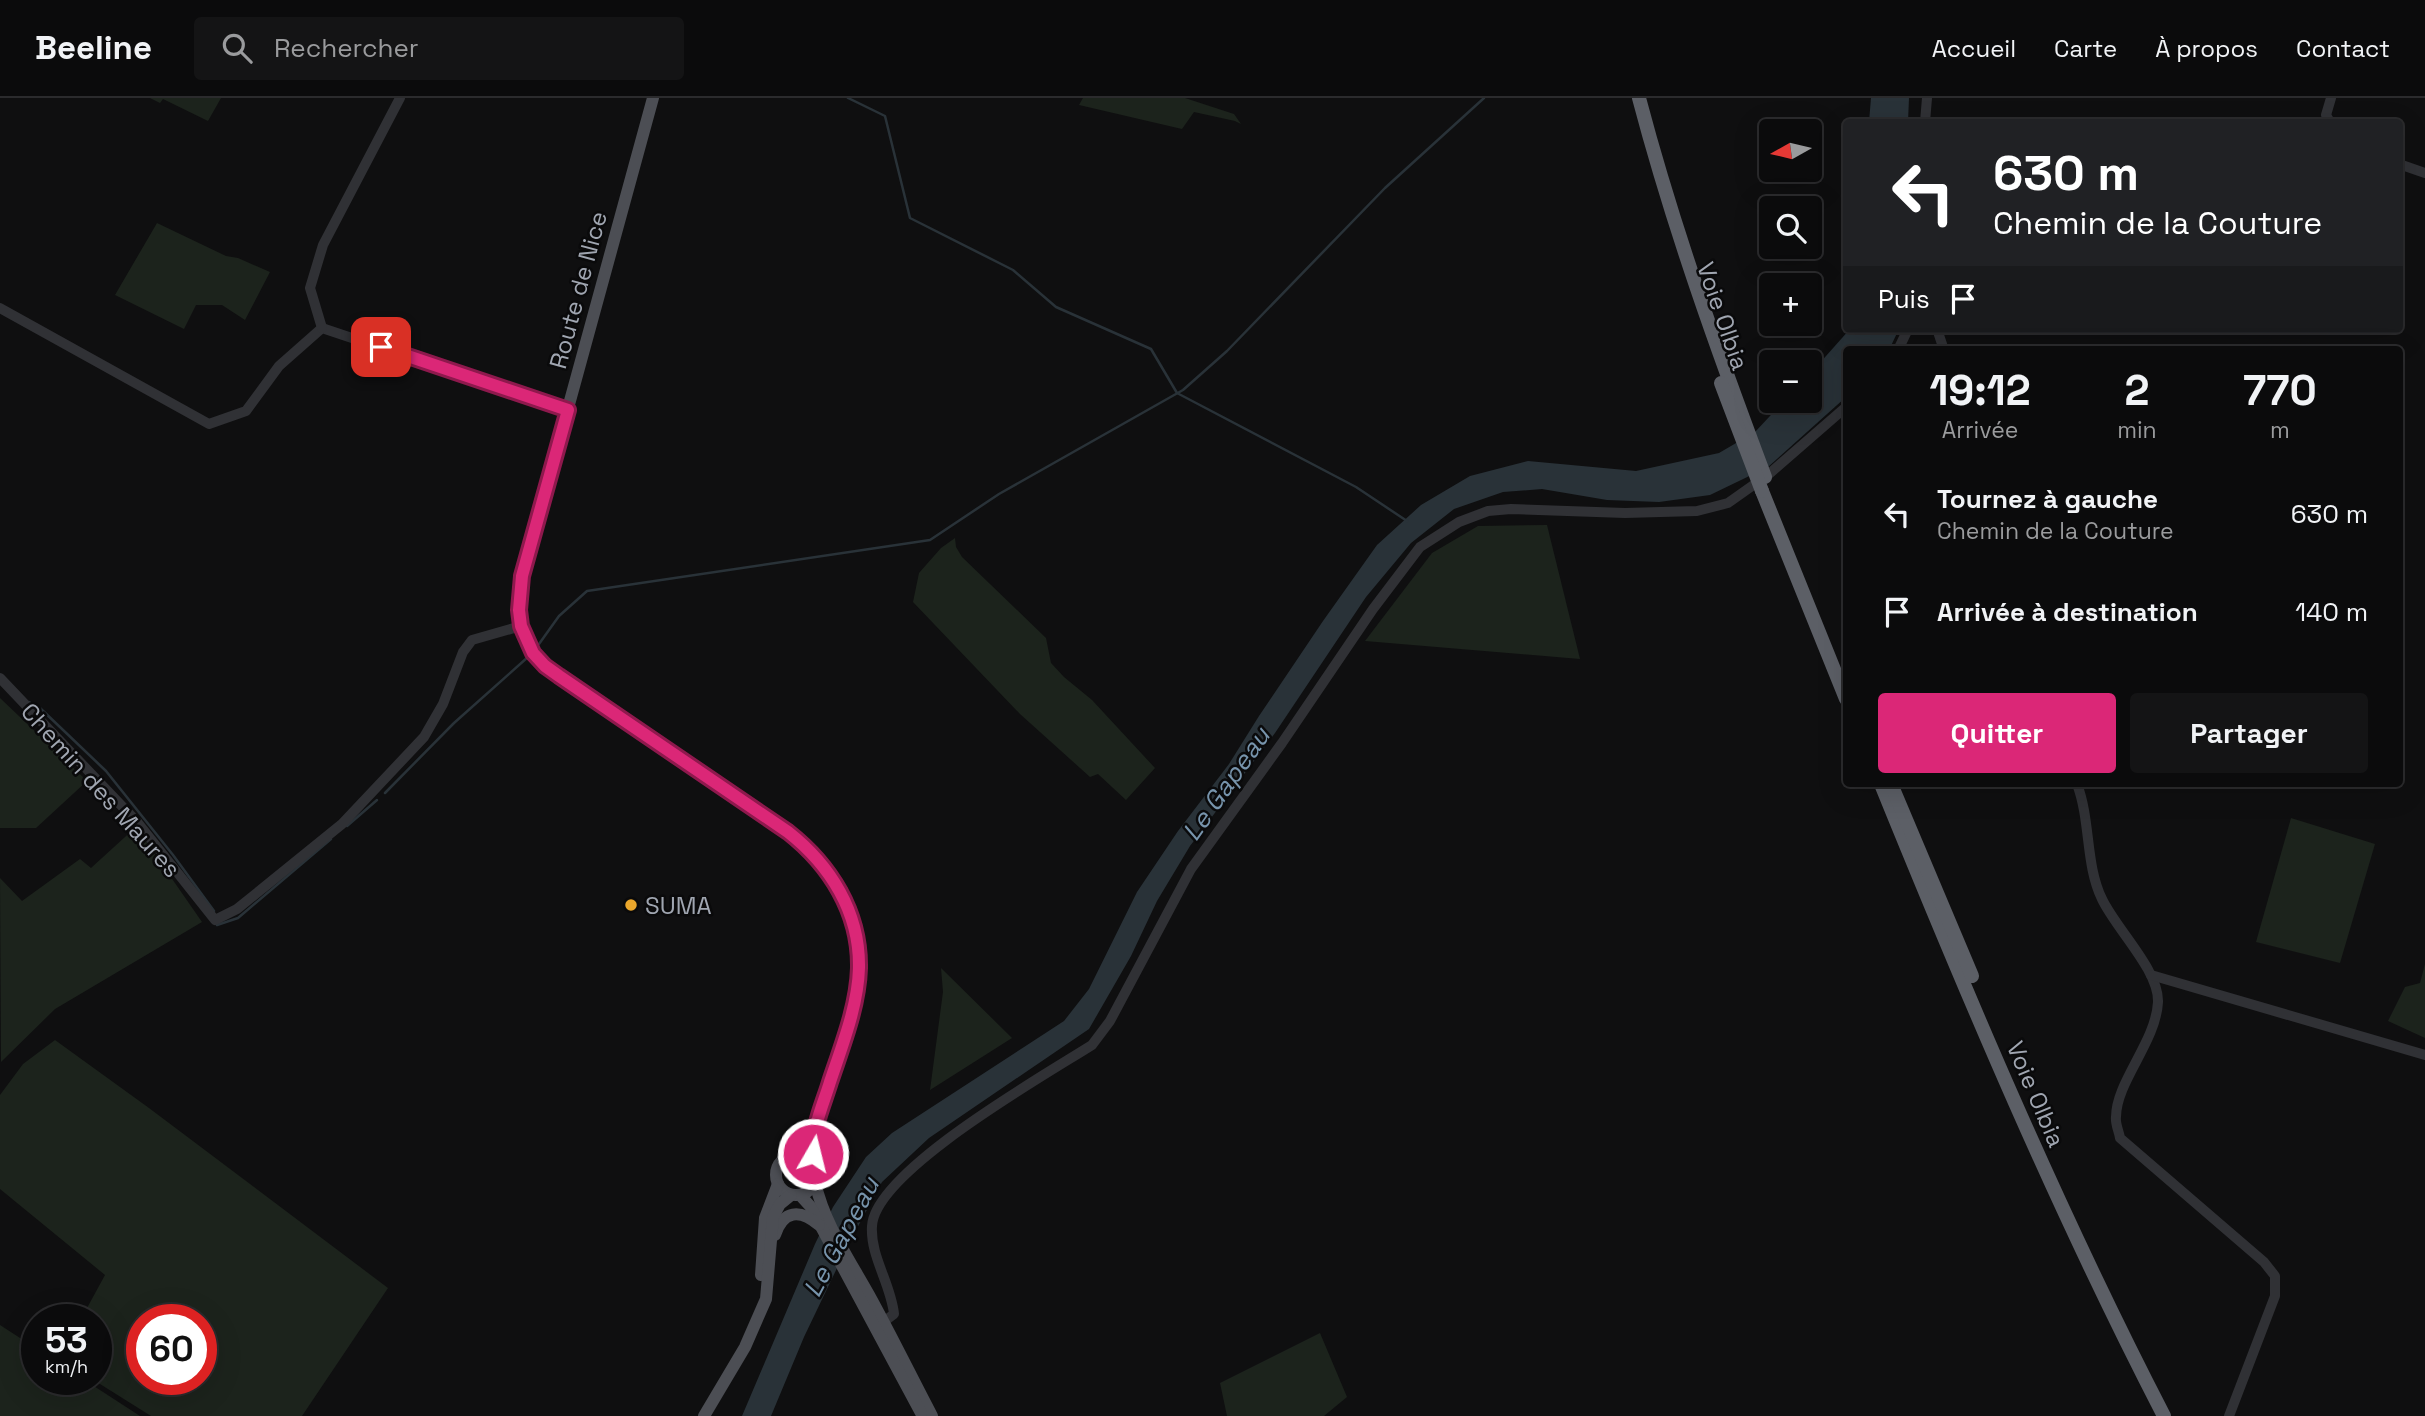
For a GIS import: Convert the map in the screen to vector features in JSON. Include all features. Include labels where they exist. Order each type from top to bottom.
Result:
[{"type":"highway","name":"Voie Olbia","points":[[1631,98],[1666,218],[1724,381],[1843,691]]},
{"type":"highway","name":"Voie Olbia","points":[[1639,98],[1724,381]]},
{"type":"highway","name":"Voie Olbia","points":[[1765,490],[1843,668]]},
{"type":"highway","name":"Voie Olbia","points":[[1882,787],[2045,1172],[2111,1314],[2164,1416]]},
{"type":"highway","name":"Voie Olbia","points":[[1892,787],[2046,1153],[2089,1248],[2174,1416]]},
{"type":"main road","name":"Route de Nice","points":[[653,98],[522,576],[519,610],[521,626],[533,653],[545,666],[788,832],[819,861],[843,895],[855,932],[859,969],[853,1004],[816,1122]]},
{"type":"main road","points":[[754,1328],[765,1218],[778,1184],[778,1168],[785,1159],[794,1155],[816,1122]]},
{"type":"main road","points":[[813,1164],[816,1122]]},
{"type":"main road","points":[[794,1155],[804,1157],[816,1169],[816,1182],[824,1212],[851,1274],[923,1416]]},
{"type":"main road","points":[[704,1416],[745,1347],[766,1299],[776,1209],[795,1195],[809,1191],[816,1182]]},
{"type":"main road","points":[[778,1184],[810,1206],[818,1225],[881,1324],[932,1416]]},
{"type":"main road","points":[[772,1242],[782,1220],[792,1214],[802,1214],[818,1225]]},
{"type":"street","points":[[322,328],[310,288],[323,245],[400,98]]},
{"type":"street","points":[[1925,119],[1927,98]]},
{"type":"street","points":[[2328,119],[2326,115],[2331,98]]},
{"type":"street","points":[[2403,165],[2425,173]]},
{"type":"street","points":[[0,308],[209,424],[246,411],[279,366],[322,328]]},
{"type":"street","points":[[322,328],[568,410]]},
{"type":"street","points":[[881,1324],[894,1314],[893,1301],[872,1237],[872,1222],[882,1199],[906,1172],[938,1144],[1092,1045],[1110,1021],[1191,869],[1282,743],[1373,609],[1420,547],[1459,522],[1488,511],[1697,511],[1728,503],[1769,474],[1843,410]]},
{"type":"street","name":"Chemin des Maures","points":[[0,678],[138,823],[215,920],[237,909],[342,824],[418,743],[443,704],[463,652],[472,640],[521,626]]},
{"type":"street","points":[[2078,787],[2093,870],[2101,898],[2155,981],[2158,1001],[2154,1025],[2117,1104],[2115,1120],[2120,1138],[2264,1262],[2275,1276],[2275,1296],[2229,1416]]},
{"type":"street","points":[[2151,975],[2425,1055]]},
{"type":"shaded area","points":[[150,98],[221,98],[208,121],[163,99],[160,103]]},
{"type":"shaded area","points":[[1083,98],[1185,98],[1234,114],[1241,124],[1194,112],[1182,129],[1079,105]]},
{"type":"shaded area","points":[[157,223],[226,256],[238,258],[270,272],[245,320],[222,305],[196,305],[184,329],[115,295]]},
{"type":"shaded area","points":[[1547,525],[1580,659],[1365,641],[1432,553],[1478,526]]},
{"type":"shaded area","points":[[955,538],[956,547],[962,557],[1046,638],[1051,663],[1092,700],[1155,768],[1126,800],[1098,774],[1090,777],[1020,714],[913,602],[919,573],[941,548]]},
{"type":"shaded area","points":[[0,698],[87,781],[36,828],[0,828]]},
{"type":"shaded area","points":[[2291,818],[2375,844],[2340,963],[2256,942]]},
{"type":"shaded area","points":[[136,827],[202,922],[55,1009],[1,1062],[0,878],[22,901],[80,859],[91,868]]},
{"type":"shaded area","points":[[2425,964],[2425,1038],[2388,1021],[2405,987],[2420,983]]},
{"type":"shaded area","points":[[941,968],[1012,1038],[930,1090],[943,992]]},
{"type":"shaded area","points":[[55,1040],[388,1288],[302,1416],[151,1416],[112,1392],[112,1304],[89,1304],[105,1275],[0,1189],[0,1095],[23,1064]]},
{"type":"shaded area","points":[[0,1325],[21,1339],[21,1395],[108,1395],[140,1416],[0,1416]]},
{"type":"shaded area","points":[[1320,1333],[1347,1397],[1324,1416],[1227,1416],[1220,1383]]},
{"type":"water","points":[[1871,98],[1909,98],[1908,119],[1869,119]]},
{"type":"water","name":"Le Gapeau","points":[[1846,333],[1897,333],[1891,346],[1843,346],[1843,400],[1768,467],[1710,495],[1659,502],[1607,500],[1542,489],[1503,492],[1454,509],[1411,543],[1366,597],[1275,733],[1190,846],[1157,901],[1131,956],[1089,1029],[929,1138],[882,1182],[804,1337],[771,1416],[742,1416],[815,1244],[833,1207],[866,1157],[892,1133],[1064,1021],[1089,989],[1137,892],[1178,831],[1229,764],[1323,621],[1377,545],[1421,505],[1470,476],[1528,461],[1636,471],[1719,453],[1755,432],[1773,413],[1822,413],[1822,360]]},
{"type":"waterway","points":[[848,98],[885,116],[910,218],[1013,270],[1056,307],[1151,349],[1177,393],[1356,487],[1407,521]]},
{"type":"waterway","points":[[539,644],[559,616],[587,591],[930,540],[999,494],[1183,390],[1227,351],[1385,188],[1484,98]]},
{"type":"waterway","points":[[385,793],[454,723],[528,657]]},
{"type":"waterway","points":[[29,702],[40,708],[106,771],[214,911]]},
{"type":"waterway","points":[[347,826],[377,800]]},
{"type":"waterway","points":[[217,925],[238,918],[331,839]]},
{"type":"place","name":"SUMA","points":[[631,905]]},
{"type":"route","points":[[381,347],[568,410],[522,576],[519,610],[521,626],[533,653],[559,676],[804,844],[832,877],[843,895],[855,932],[859,969],[848,1022],[816,1122],[813,1154]]}]
